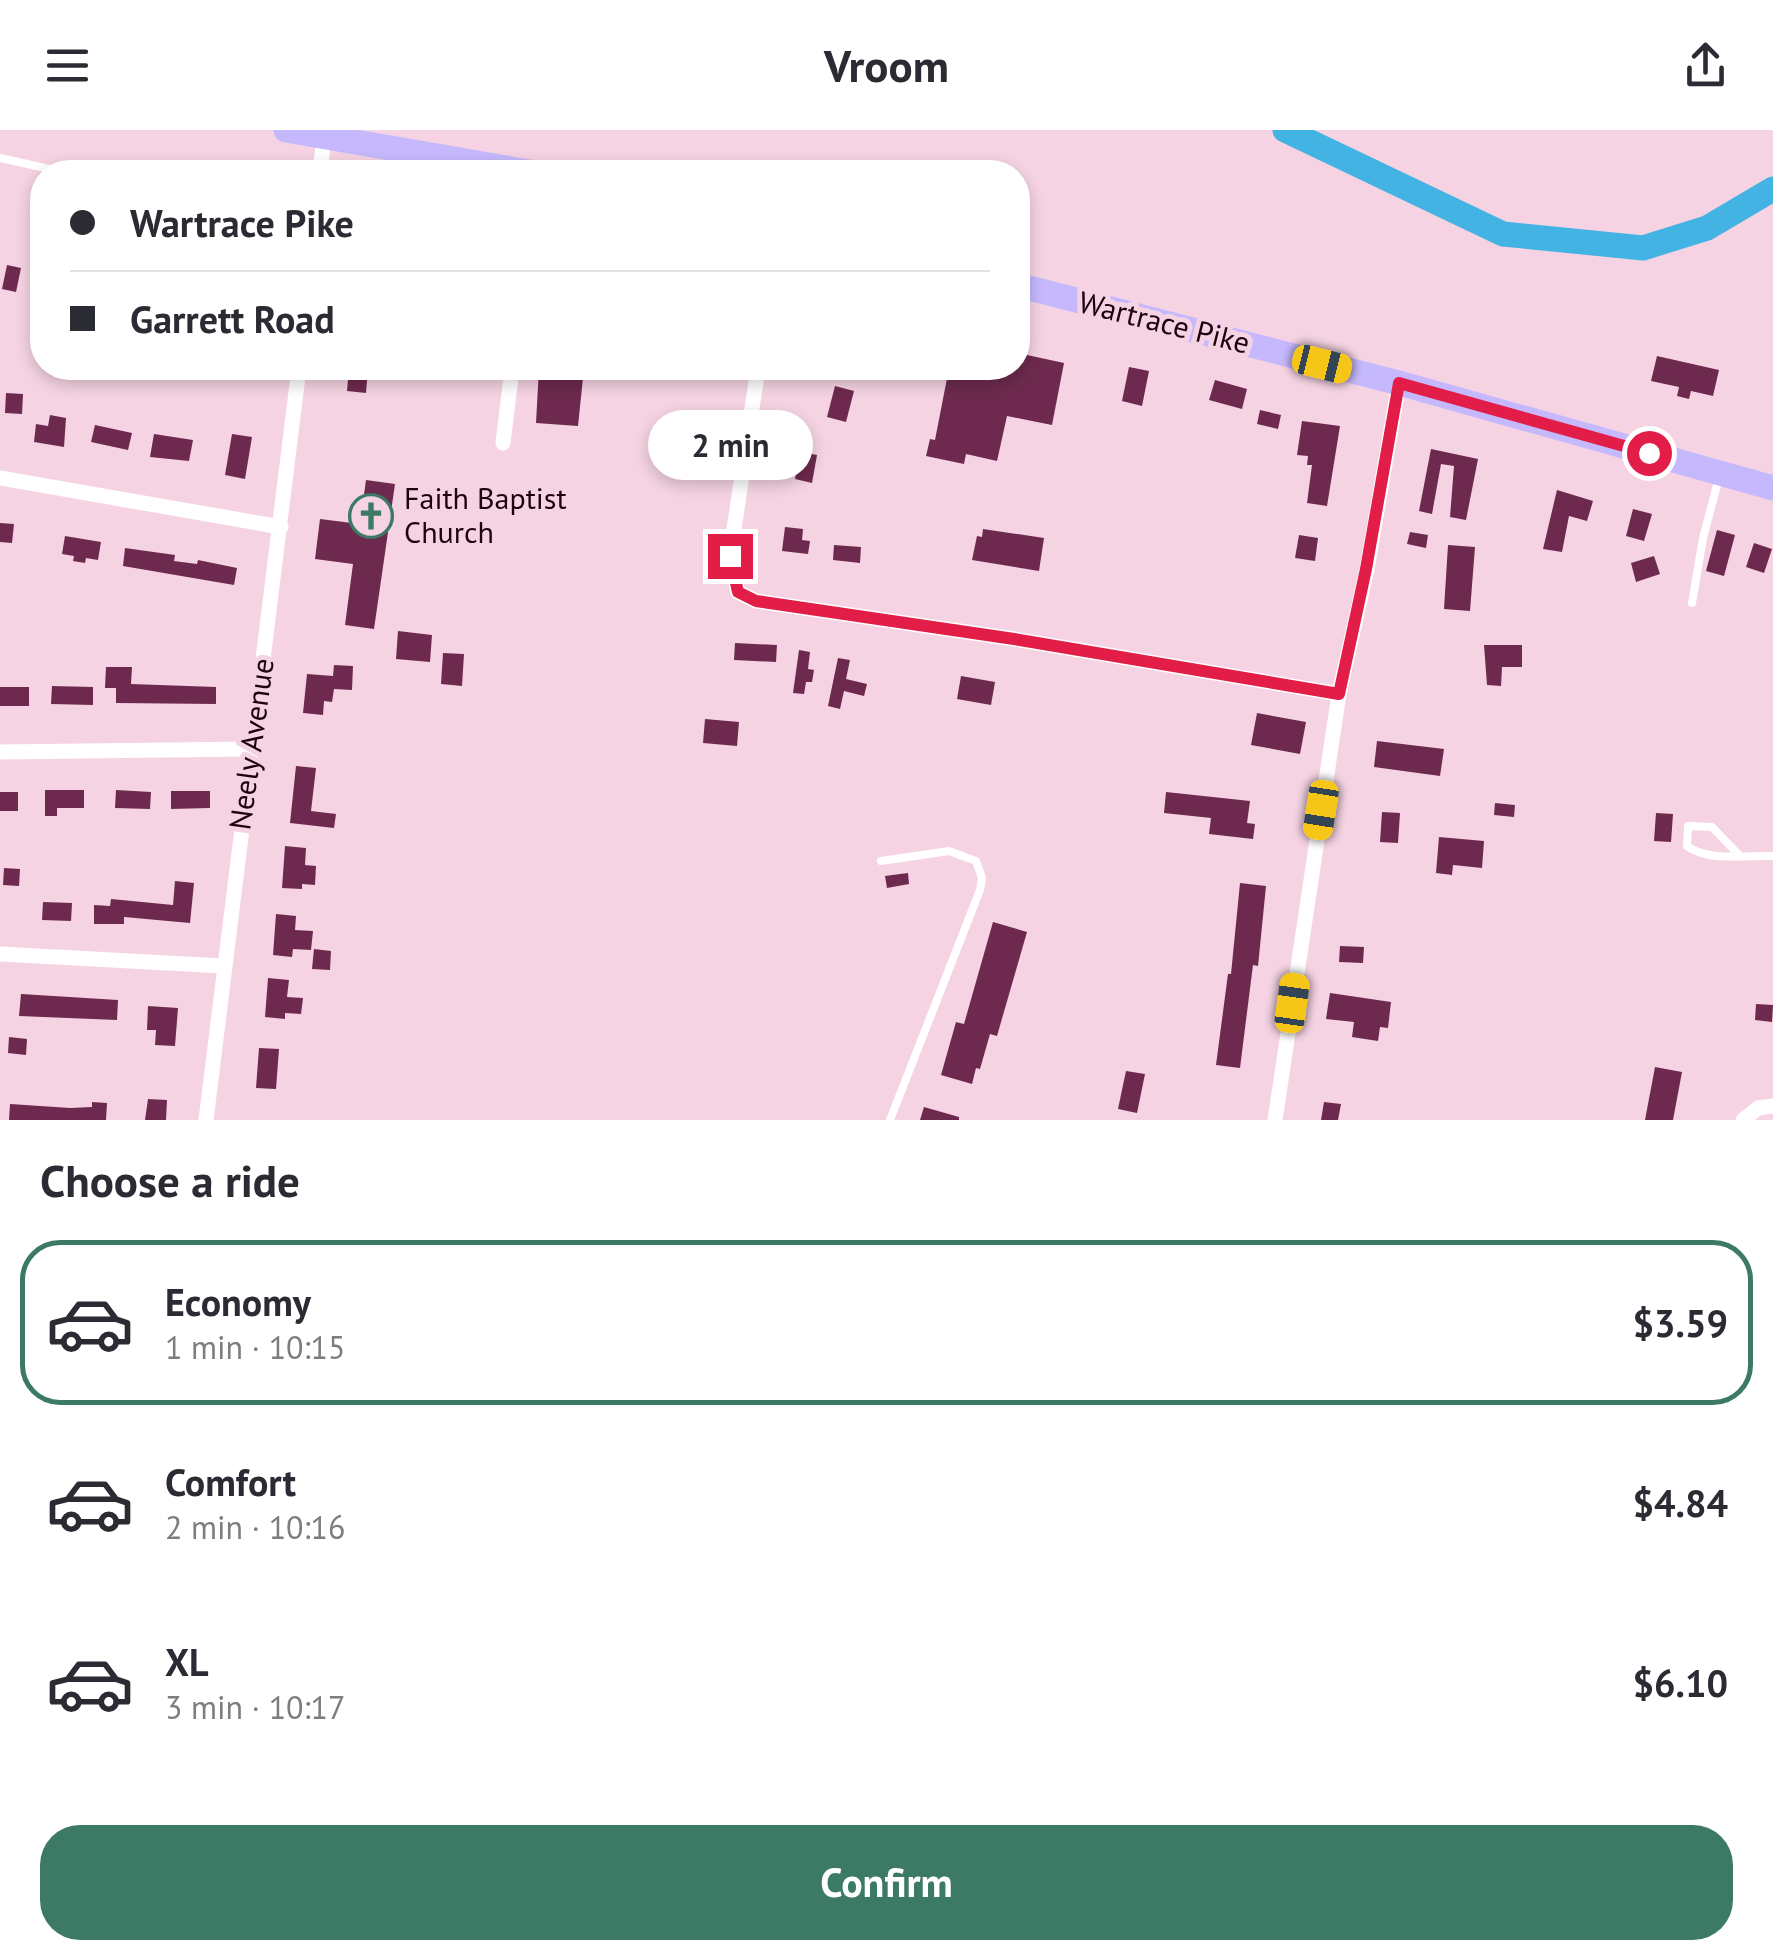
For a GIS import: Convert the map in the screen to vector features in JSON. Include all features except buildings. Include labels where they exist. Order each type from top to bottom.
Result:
[{"type":"main road","points":[[286,130],[464,160]]},
{"type":"main road","name":"Wartrace Pike","points":[[1030,288],[1399,383],[1773,488]]},
{"type":"street","points":[[321,160],[324,134]]},
{"type":"street","name":"Neely Avenue","points":[[206,1120],[298,380]]},
{"type":"street","points":[[503,442],[511,380]]},
{"type":"street","points":[[756,380],[730,556],[738,592],[756,601],[1014,639],[1339,694]]},
{"type":"street","points":[[1275,1120],[1339,694],[1399,383]]},
{"type":"street","points":[[0,478],[281,527]]},
{"type":"street","points":[[0,752],[250,749]]},
{"type":"street","points":[[0,954],[223,966]]},
{"type":"street","points":[[1744,1120],[1758,1108],[1773,1106]]},
{"type":"lane","points":[[0,158],[30,163]]},
{"type":"lane","points":[[1692,602],[1720,473]]},
{"type":"lane","points":[[1739,855],[1712,827],[1688,826],[1687,846],[1695,852],[1739,855],[1773,856]]},
{"type":"lane","points":[[881,861],[949,851],[976,861],[982,878],[890,1120]]},
{"type":"waterway","points":[[1285,130],[1503,234],[1643,248],[1707,228],[1773,189]]},
{"type":"place","name":"Faith Baptist Church","points":[[371,516]]},
{"type":"route","points":[[730,556],[738,592],[756,601],[1014,639],[1339,694],[1399,383],[1649,453]]}]
